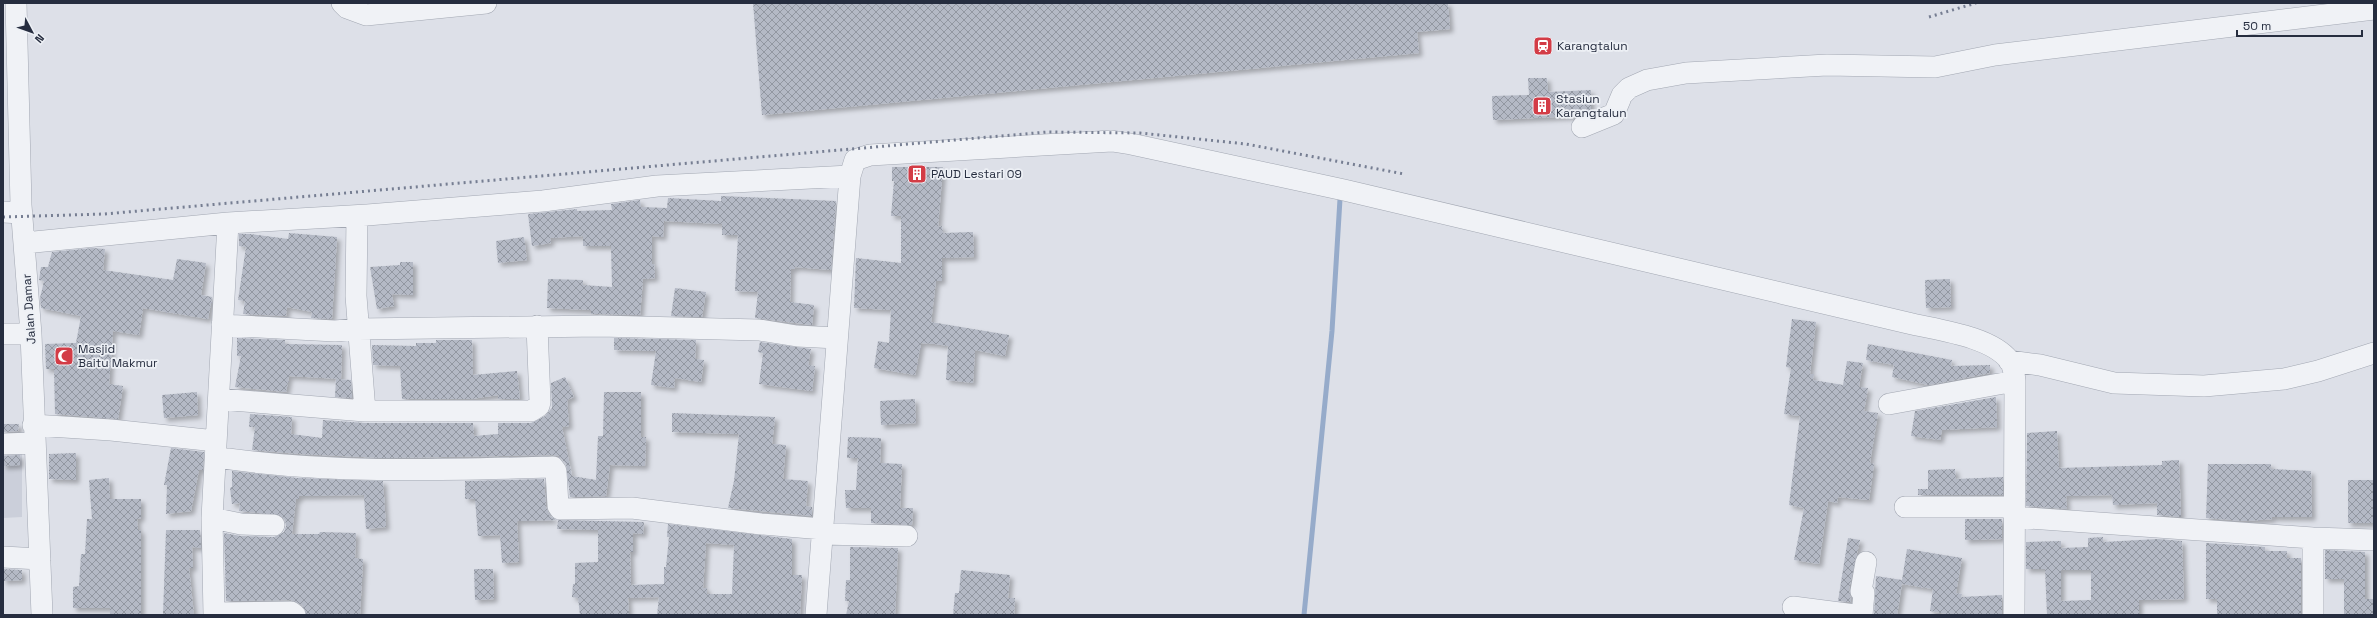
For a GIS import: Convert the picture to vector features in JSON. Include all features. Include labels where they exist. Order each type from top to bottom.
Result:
[{"type":"street","name":"Jalan Damar","points":[[16,3],[13,213],[24,243],[31,334],[33,434],[42,615]]},
{"type":"street","points":[[342,3],[347,8],[366,15],[486,3]]},
{"type":"street","points":[[1582,127],[1614,114],[1622,95],[1629,88],[1647,80],[1686,73],[1827,65],[1935,67],[1995,55],[2374,9]]},
{"type":"street","points":[[816,615],[850,176],[855,160],[870,155],[1112,141],[1344,190],[1974,339],[1990,346],[2009,361],[2013,368],[2015,381],[2014,615]]},
{"type":"street","points":[[24,243],[228,223],[357,216],[543,201],[657,186],[850,176]]},
{"type":"street","points":[[357,216],[356,296],[365,411]]},
{"type":"street","points":[[228,223],[212,518],[214,614],[290,612],[295,615]]},
{"type":"street","points":[[222,325],[335,331],[358,328],[537,326],[759,330],[797,336],[837,338]]},
{"type":"street","points":[[219,399],[365,411],[535,410],[540,402],[537,326]]},
{"type":"street","points":[[3,334],[31,334]]},
{"type":"street","points":[[2009,361],[2040,365],[2114,383],[2191,387],[2284,379],[2318,371],[2374,353]]},
{"type":"street","points":[[1889,404],[2015,381]]},
{"type":"street","points":[[3,444],[33,434],[111,430],[216,449],[298,467],[474,469],[553,467],[556,471],[558,506],[560,509],[632,508],[822,531],[907,536]]},
{"type":"street","points":[[1905,507],[2014,512],[2313,538],[2374,540]]},
{"type":"street","points":[[212,518],[240,524],[274,525]]},
{"type":"street","points":[[2313,538],[2313,615]]},
{"type":"street","points":[[3,557],[40,559]]},
{"type":"street","points":[[1862,615],[1864,593],[1861,591],[1866,562]]},
{"type":"street","points":[[1793,607],[1855,615]]},
{"type":"shaded area","points":[[3,446],[22,446],[22,517],[3,518]]},
{"type":"building","points":[[753,3],[1448,3],[1450,29],[1417,32],[1419,53],[762,115]]},
{"type":"building","name":"Stasiun Karangtalun","points":[[1528,78],[1547,78],[1548,92],[1591,90],[1591,110],[1577,116],[1493,120],[1492,96],[1529,95]]},
{"type":"building","points":[[892,167],[943,167],[938,227],[942,226],[943,233],[973,232],[974,257],[942,258],[942,281],[936,281],[931,322],[1009,335],[1005,356],[975,350],[973,383],[946,380],[948,346],[935,344],[921,343],[915,375],[874,368],[878,341],[889,343],[891,310],[854,308],[856,258],[901,263],[901,216],[891,216],[894,181],[892,181]]},
{"type":"building","points":[[721,196],[836,201],[831,270],[795,267],[795,269],[791,269],[790,302],[814,305],[812,325],[755,318],[758,292],[735,291],[738,235],[722,235],[722,224],[664,221],[663,237],[652,236],[652,264],[654,264],[655,278],[643,279],[640,315],[591,314],[591,310],[547,308],[548,279],[583,280],[583,285],[612,287],[611,246],[583,246],[583,236],[550,238],[551,243],[532,246],[528,214],[577,209],[577,211],[612,210],[611,204],[640,200],[641,207],[667,208],[668,198],[721,201]]},
{"type":"building","points":[[289,233],[337,237],[332,319],[311,318],[312,312],[287,307],[286,316],[243,314],[245,301],[238,300],[246,247],[239,246],[239,234],[288,239]]},
{"type":"building","points":[[524,237],[527,260],[498,263],[496,241]]},
{"type":"building","points":[[93,248],[105,249],[103,270],[173,280],[177,259],[206,263],[201,295],[212,297],[208,319],[143,308],[139,335],[113,331],[109,384],[123,386],[118,419],[55,414],[54,369],[46,369],[45,344],[76,343],[81,316],[41,308],[40,298],[44,281],[39,280],[41,267],[48,267],[52,252]]},
{"type":"building","points":[[400,262],[413,262],[413,295],[392,294],[394,306],[377,309],[370,267],[400,265]]},
{"type":"building","points":[[1950,279],[1951,307],[1926,308],[1925,280]]},
{"type":"building","points":[[675,288],[706,292],[702,317],[671,316]]},
{"type":"building","points":[[1792,319],[1816,322],[1810,374],[1814,374],[1813,380],[1843,385],[1847,361],[1863,363],[1859,387],[1868,388],[1864,411],[1878,413],[1870,463],[1874,464],[1869,500],[1838,497],[1837,503],[1828,501],[1819,564],[1794,560],[1804,508],[1789,505],[1800,416],[1784,414],[1791,368],[1786,367]]},
{"type":"building","points":[[237,338],[285,340],[285,344],[342,345],[341,379],[289,376],[286,392],[235,387],[241,356],[237,356]]},
{"type":"building","points":[[614,338],[696,340],[695,359],[704,360],[701,382],[675,378],[674,388],[651,385],[656,351],[614,350]]},
{"type":"building","points":[[436,340],[472,340],[473,375],[517,371],[520,399],[498,399],[498,395],[471,399],[402,399],[400,366],[373,365],[372,345],[416,346],[416,343],[436,343]]},
{"type":"building","points":[[760,342],[811,349],[808,365],[815,366],[812,391],[759,384],[763,353],[758,352]]},
{"type":"building","points":[[1868,344],[1952,360],[1951,366],[1990,365],[1990,373],[1929,385],[1892,377],[1894,365],[1866,360]]},
{"type":"building","points":[[565,377],[574,397],[567,400],[569,426],[562,427],[572,476],[596,480],[598,436],[603,436],[604,392],[641,392],[641,437],[646,437],[645,466],[610,465],[606,496],[570,497],[566,464],[559,456],[553,455],[384,458],[252,450],[255,427],[249,427],[250,414],[292,417],[291,434],[322,438],[323,420],[365,423],[473,423],[474,436],[498,434],[498,423],[531,423],[545,416],[552,408],[551,383]]},
{"type":"building","points":[[336,379],[351,380],[352,398],[335,397]]},
{"type":"building","points":[[197,392],[198,415],[164,418],[162,395]]},
{"type":"building","points":[[1996,397],[1997,427],[1942,430],[1940,440],[1911,436],[1915,411]]},
{"type":"building","points":[[915,399],[916,423],[881,425],[880,401]]},
{"type":"building","points":[[672,413],[775,417],[772,444],[786,445],[783,479],[808,481],[806,506],[812,507],[812,516],[728,508],[734,481],[739,434],[672,432]]},
{"type":"building","points":[[3,424],[19,424],[18,431],[3,432]]},
{"type":"building","points":[[2057,431],[2059,468],[2162,465],[2162,461],[2179,460],[2181,517],[2157,515],[2157,503],[2113,505],[2112,495],[2066,496],[2067,509],[2026,506],[2027,433]]},
{"type":"building","points":[[848,437],[881,438],[880,463],[902,464],[900,508],[913,508],[912,525],[871,523],[871,508],[846,508],[845,490],[856,490],[858,458],[847,458]]},
{"type":"building","points":[[171,448],[204,452],[203,470],[199,470],[191,511],[166,514],[167,485],[164,485]]},
{"type":"building","points":[[76,453],[76,480],[49,479],[49,454]]},
{"type":"building","points":[[20,455],[20,465],[3,466],[3,456]]},
{"type":"building","points":[[2208,464],[2271,464],[2271,469],[2311,471],[2312,517],[2272,517],[2272,519],[2245,521],[2206,518]]},
{"type":"building","points":[[1955,469],[1956,479],[2003,477],[2003,495],[1918,495],[1918,489],[1928,489],[1928,470]]},
{"type":"building","points":[[232,471],[298,478],[383,481],[386,527],[366,529],[364,495],[299,496],[299,499],[296,499],[292,534],[319,534],[320,532],[356,533],[355,558],[363,559],[360,615],[307,615],[302,605],[291,600],[226,601],[224,533],[241,536],[274,537],[284,532],[286,526],[285,520],[280,515],[239,511],[240,503],[232,504],[230,488],[232,487]]},
{"type":"building","points":[[109,478],[110,499],[141,499],[141,518],[137,519],[138,530],[141,530],[141,615],[110,615],[110,608],[73,608],[73,587],[79,586],[81,554],[85,554],[87,519],[92,519],[89,480]]},
{"type":"building","points":[[544,479],[546,507],[550,516],[556,520],[517,521],[519,562],[502,563],[500,535],[478,536],[475,499],[465,499],[465,481]]},
{"type":"building","points":[[2348,480],[2373,480],[2373,523],[2348,523]]},
{"type":"building","points":[[1965,519],[2002,519],[2002,539],[1965,540]]},
{"type":"building","points":[[558,520],[644,522],[643,534],[633,533],[633,552],[630,552],[631,585],[664,584],[664,567],[666,567],[669,537],[667,537],[668,524],[792,539],[792,575],[802,575],[800,615],[657,615],[659,597],[628,598],[629,615],[580,615],[578,598],[572,597],[573,584],[575,584],[575,563],[598,562],[598,530],[557,529]],"holes":[[[706,543],[734,545],[732,594],[707,594],[707,588],[703,588]]]},
{"type":"building","points":[[166,530],[200,530],[201,548],[192,547],[193,568],[189,568],[194,615],[163,615]]},
{"type":"building","points":[[2103,537],[2103,542],[2158,539],[2182,541],[2184,599],[2139,600],[2139,615],[2047,615],[2045,569],[2026,569],[2026,542],[2061,541],[2061,548],[2088,547],[2088,538]],"holes":[[[2061,570],[2091,570],[2091,600],[2061,601]]]},
{"type":"building","points":[[1848,538],[1860,540],[1849,589],[1851,602],[1838,601]]},
{"type":"building","points":[[2206,543],[2265,547],[2265,551],[2287,551],[2287,558],[2301,558],[2301,615],[2217,615],[2217,599],[2206,599]]},
{"type":"building","points":[[850,547],[898,548],[895,615],[846,615],[849,601],[845,601],[846,580],[850,580]]},
{"type":"building","points":[[1907,549],[1962,558],[1956,593],[1962,594],[1961,597],[2002,595],[2002,615],[1953,615],[1930,611],[1933,589],[1902,584],[1897,615],[1874,615],[1876,576],[1902,580]]},
{"type":"building","points":[[2325,550],[2365,552],[2365,599],[2374,599],[2374,615],[2344,615],[2344,579],[2325,579]]},
{"type":"building","points":[[3,569],[22,570],[22,580],[3,581]]},
{"type":"building","points":[[474,569],[493,569],[494,599],[475,600]]},
{"type":"building","points":[[961,570],[1010,575],[1008,598],[1015,598],[1014,615],[953,615],[955,593],[959,593]]},
{"type":"waterway","points":[[1304,615],[1332,331],[1340,199]]},
{"type":"railway","points":[[1929,17],[1976,3]]},
{"type":"railway","points":[[3,217],[104,214],[1047,132],[1140,133],[1246,144],[1404,174]]},
{"type":"place","name":"Karangtalun","points":[[1543,46]]},
{"type":"place","name":"Stasiun Karangtalun","points":[[1542,106]]},
{"type":"place","name":"PAUD Lestari 09","points":[[917,174]]},
{"type":"place","name":"Masjid Baitu Makmur","points":[[64,356]]}]
